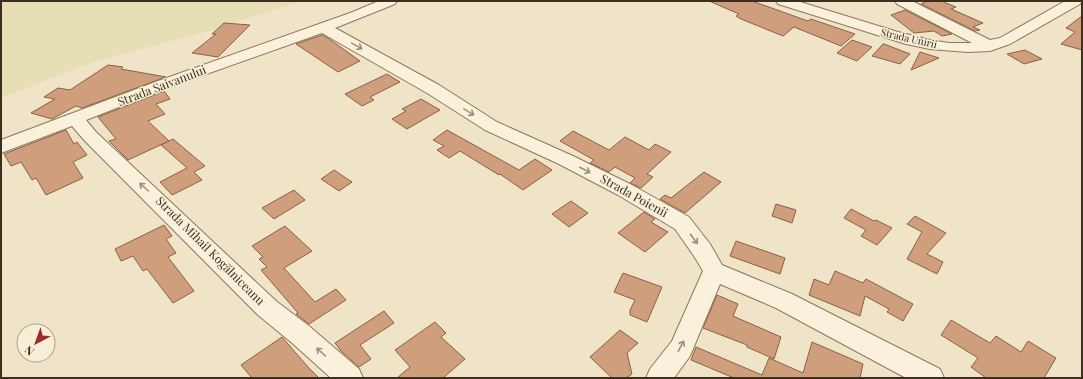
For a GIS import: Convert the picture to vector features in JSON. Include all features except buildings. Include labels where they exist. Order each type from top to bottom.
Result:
[{"type":"street","name":"Strada Saivanului","points":[[1,147],[164,84],[378,7],[390,1]]},
{"type":"street","name":"Strada Unirii","points":[[784,1],[890,35],[925,44],[956,48],[990,46],[1005,41],[1076,1]]},
{"type":"street","points":[[902,1],[990,46]]},
{"type":"street","name":"Strada Poienii","points":[[323,27],[433,89],[491,126],[566,160],[625,190],[682,223],[702,250],[714,272]]},
{"type":"street","name":"Strada Mihail Kogălniceanu","points":[[76,119],[101,146],[267,308],[300,334],[350,378]]},
{"type":"street","points":[[659,378],[681,348],[714,272],[784,301],[931,378]]},
{"type":"shaded area","points":[[1,1],[301,1],[213,30],[96,61],[1,98]]}]
